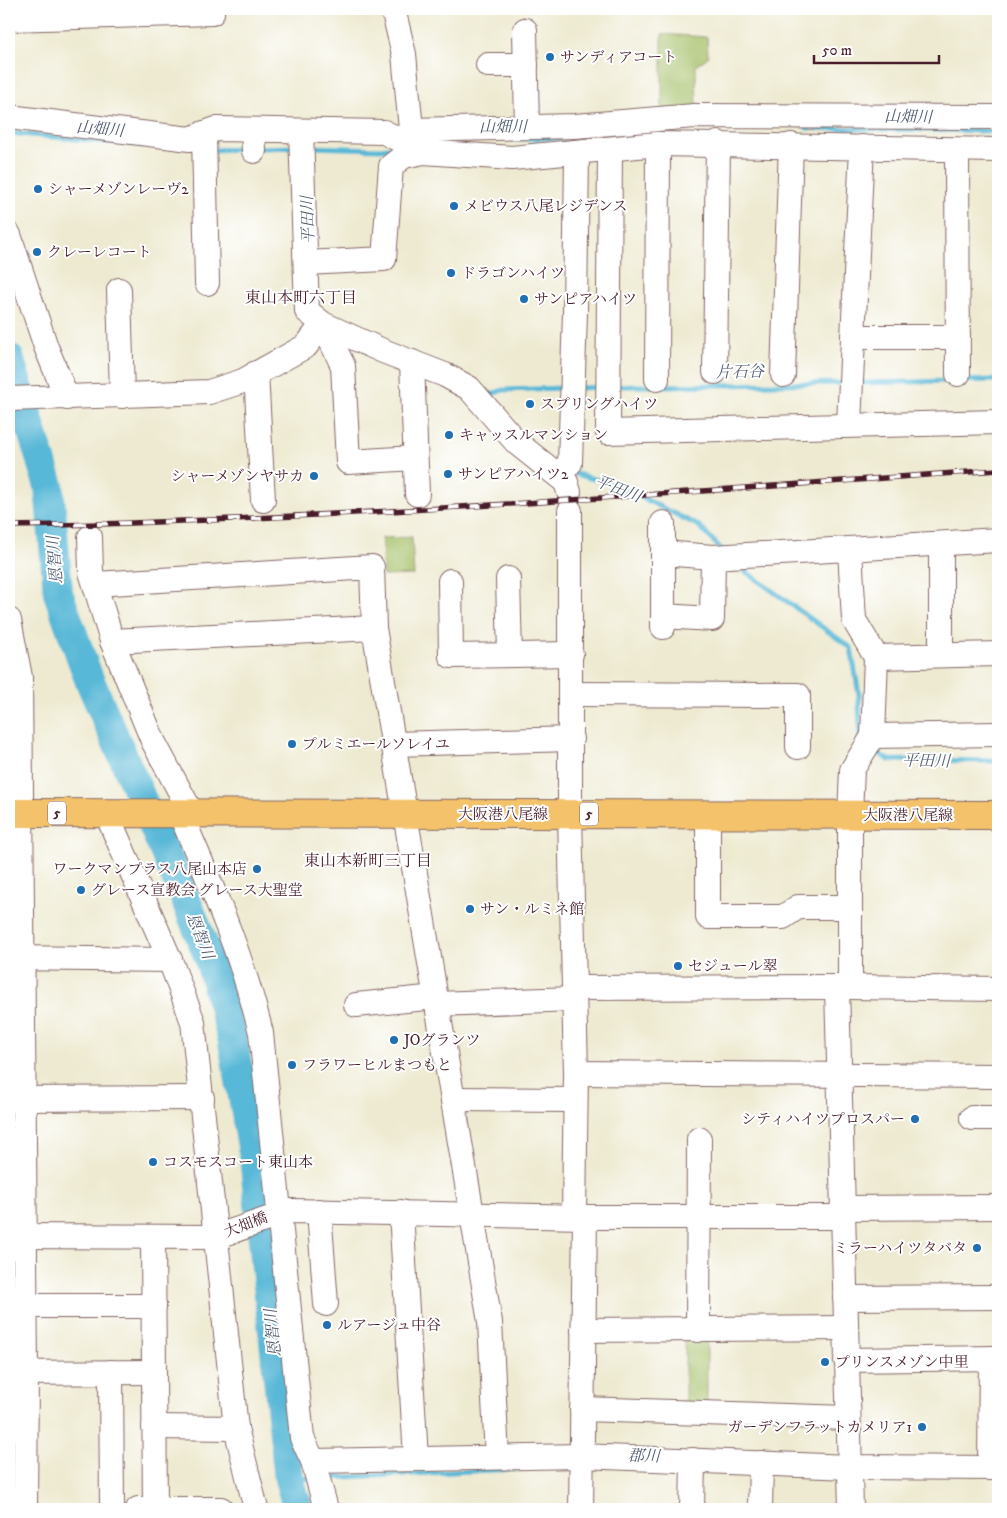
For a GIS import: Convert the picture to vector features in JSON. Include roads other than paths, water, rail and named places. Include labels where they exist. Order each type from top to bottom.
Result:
[{"type":"main road","name":"大阪港八尾線","points":[[15,813],[998,815]]},
{"type":"street","points":[[9,19],[212,13],[212,9]]},
{"type":"street","points":[[306,262],[384,260],[391,166],[404,156],[411,142],[404,54],[393,9]]},
{"type":"street","points":[[525,30],[527,127]]},
{"type":"street","points":[[488,65],[526,65]]},
{"type":"street","points":[[411,142],[527,127],[694,116],[998,117]]},
{"type":"street","points":[[9,117],[190,139],[204,143]]},
{"type":"street","points":[[207,283],[204,143],[216,129],[253,142],[301,141],[384,132],[411,142],[512,158],[658,144],[718,143],[998,150]]},
{"type":"street","points":[[301,141],[307,311],[323,324],[445,375],[468,388],[517,443],[566,493]]},
{"type":"street","points":[[715,372],[718,143]]},
{"type":"street","points":[[657,380],[658,144]]},
{"type":"street","points":[[784,375],[791,145]]},
{"type":"street","points":[[849,424],[862,148]]},
{"type":"street","points":[[610,149],[608,432],[849,424],[998,422]]},
{"type":"street","points":[[957,150],[958,374]]},
{"type":"street","points":[[577,153],[570,462],[566,493],[572,694],[570,814],[576,1073],[574,1100],[583,1330],[581,1509]]},
{"type":"street","points":[[9,235],[46,348],[67,398]]},
{"type":"street","points":[[119,290],[122,396]]},
{"type":"street","points":[[9,399],[209,392],[243,381],[306,346],[323,324]]},
{"type":"street","points":[[323,324],[342,366],[348,462],[415,458]]},
{"type":"street","points":[[853,337],[958,337]]},
{"type":"street","points":[[412,362],[417,494]]},
{"type":"street","points":[[256,373],[263,500]]},
{"type":"street","points":[[663,523],[663,622],[712,620],[722,556]]},
{"type":"street","points":[[90,537],[91,572],[112,641],[153,741],[185,812],[251,989],[261,1033],[302,1438],[316,1471],[326,1509]]},
{"type":"street","points":[[663,554],[722,556],[998,540]]},
{"type":"street","points":[[941,544],[941,655]]},
{"type":"street","points":[[850,550],[854,620],[876,657],[870,742],[852,770],[850,906],[838,1076],[851,1509]]},
{"type":"street","points":[[95,584],[372,568],[374,628],[490,1322],[497,1457]]},
{"type":"street","points":[[508,579],[510,655]]},
{"type":"street","points":[[450,581],[451,656],[571,654]]},
{"type":"street","points":[[9,620],[14,677],[17,1236],[26,1306],[18,1373],[25,1509]]},
{"type":"street","points":[[112,641],[374,628]]},
{"type":"street","points":[[876,657],[998,654]]},
{"type":"street","points":[[572,694],[798,695],[798,748]]},
{"type":"street","points":[[870,742],[998,734]]},
{"type":"street","points":[[394,744],[571,740]]},
{"type":"street","points":[[106,812],[170,960],[193,1022],[202,1098],[214,1237],[236,1428],[256,1509]]},
{"type":"street","points":[[708,814],[708,917],[783,916],[798,908],[850,906]]},
{"type":"street","points":[[16,958],[170,960]]},
{"type":"street","points":[[356,1005],[574,993],[844,987],[998,989]]},
{"type":"street","points":[[576,1073],[998,1076]]},
{"type":"street","points":[[16,1098],[202,1098]]},
{"type":"street","points":[[453,1099],[574,1100]]},
{"type":"street","points":[[972,1118],[998,1118]]},
{"type":"street","points":[[698,1330],[699,1139]]},
{"type":"street","name":"大畑橋","points":[[17,1236],[214,1237],[291,1211],[698,1217],[998,1206]]},
{"type":"street","points":[[319,1211],[326,1304]]},
{"type":"street","points":[[401,1212],[416,1458]]},
{"type":"street","points":[[153,1237],[155,1509]]},
{"type":"street","points":[[845,1298],[998,1297]]},
{"type":"street","points":[[26,1306],[154,1306]]},
{"type":"street","points":[[583,1330],[846,1328]]},
{"type":"street","points":[[316,1471],[416,1458],[497,1457],[581,1464],[693,1467],[760,1473],[849,1475],[994,1468],[994,1358],[846,1360]]},
{"type":"street","points":[[112,1372],[112,1509]]},
{"type":"street","points":[[18,1373],[154,1372]]},
{"type":"street","points":[[582,1410],[848,1418]]},
{"type":"street","points":[[154,1428],[236,1428]]},
{"type":"street","points":[[692,1509],[693,1467]]},
{"type":"street","points":[[760,1473],[760,1509]]},
{"type":"street","points":[[138,1509],[222,1509]]},
{"type":"waterway","name":"山畑川","points":[[807,128],[998,131]]},
{"type":"waterway","name":"山畑川","points":[[9,133],[143,145]]},
{"type":"waterway","name":"山畑川","points":[[512,139],[564,138]]},
{"type":"waterway","name":"山畑川","points":[[261,148],[295,147]]},
{"type":"waterway","name":"山畑川","points":[[308,147],[381,149],[395,147]]},
{"type":"waterway","name":"山畑川","points":[[211,150],[248,149]]},
{"type":"waterway","name":"恩智川","points":[[9,358],[49,486],[58,593],[89,679],[187,903],[209,958],[232,1037],[254,1157],[289,1479],[298,1509]]},
{"type":"waterway","name":"片石谷","points":[[856,383],[998,380]]},
{"type":"waterway","name":"片石谷","points":[[661,386],[845,383]]},
{"type":"waterway","name":"片石谷","points":[[614,386],[653,386]]},
{"type":"waterway","name":"片石谷","points":[[579,388],[603,387]]},
{"type":"waterway","name":"片石谷","points":[[485,397],[503,390],[565,388]]},
{"type":"waterway","name":"平田川","points":[[569,472],[619,486],[699,526],[722,550]]},
{"type":"waterway","name":"平田川","points":[[734,563],[851,648],[859,695],[860,739]]},
{"type":"waterway","name":"平田川","points":[[872,749],[889,760],[998,761]]},
{"type":"waterway","points":[[209,958],[231,955]]},
{"type":"waterway","name":"郡川","points":[[324,1478],[516,1469]]},
{"type":"waterway","name":"郡川","points":[[289,1479],[311,1478]]},
{"type":"railway","points":[[9,526],[133,523],[380,512],[998,470]]},
{"type":"place","name":"サンディアコート","points":[[550,57]]},
{"type":"place","name":"シャーメゾンレーヴ2","points":[[38,189]]},
{"type":"place","name":"メビウス八尾レジデンス","points":[[454,206]]},
{"type":"place","name":"クレーレコート","points":[[37,252]]},
{"type":"place","name":"ドラゴンハイツ","points":[[451,273]]},
{"type":"place","name":"サンピアハイツ","points":[[524,299]]},
{"type":"place","name":"スプリングハイツ","points":[[530,404]]},
{"type":"place","name":"キャッスルマンション","points":[[449,435]]},
{"type":"place","name":"サンピアハイツ2","points":[[448,474]]},
{"type":"place","name":"シャーメゾンヤサカ","points":[[314,476]]},
{"type":"place","name":"プルミエールソレイユ","points":[[292,744]]},
{"type":"place","name":"ワークマンプラス八尾山本店","points":[[257,869]]},
{"type":"place","name":"グレース宣教会 グレース大聖堂","points":[[81,890]]},
{"type":"place","name":"サン・ルミネ館","points":[[470,909]]},
{"type":"place","name":"セジュール翠","points":[[678,966]]},
{"type":"place","name":"JOグランツ","points":[[394,1040]]},
{"type":"place","name":"フラワーヒルまつもと","points":[[292,1065]]},
{"type":"place","name":"シティハイツプロスパー","points":[[915,1119]]},
{"type":"place","name":"コスモスコート東山本","points":[[153,1162]]},
{"type":"place","name":"ミラーハイツタバタ","points":[[977,1248]]},
{"type":"place","name":"ルアージュ中谷","points":[[327,1325]]},
{"type":"place","name":"プリンスメゾン中里","points":[[825,1362]]},
{"type":"place","name":"ガーデンフラットカメリア1","points":[[922,1427]]},
{"type":"district","name":"東山本町六丁目","points":[[301,298]]},
{"type":"district","name":"東山本新町三丁目","points":[[368,861]]}]
